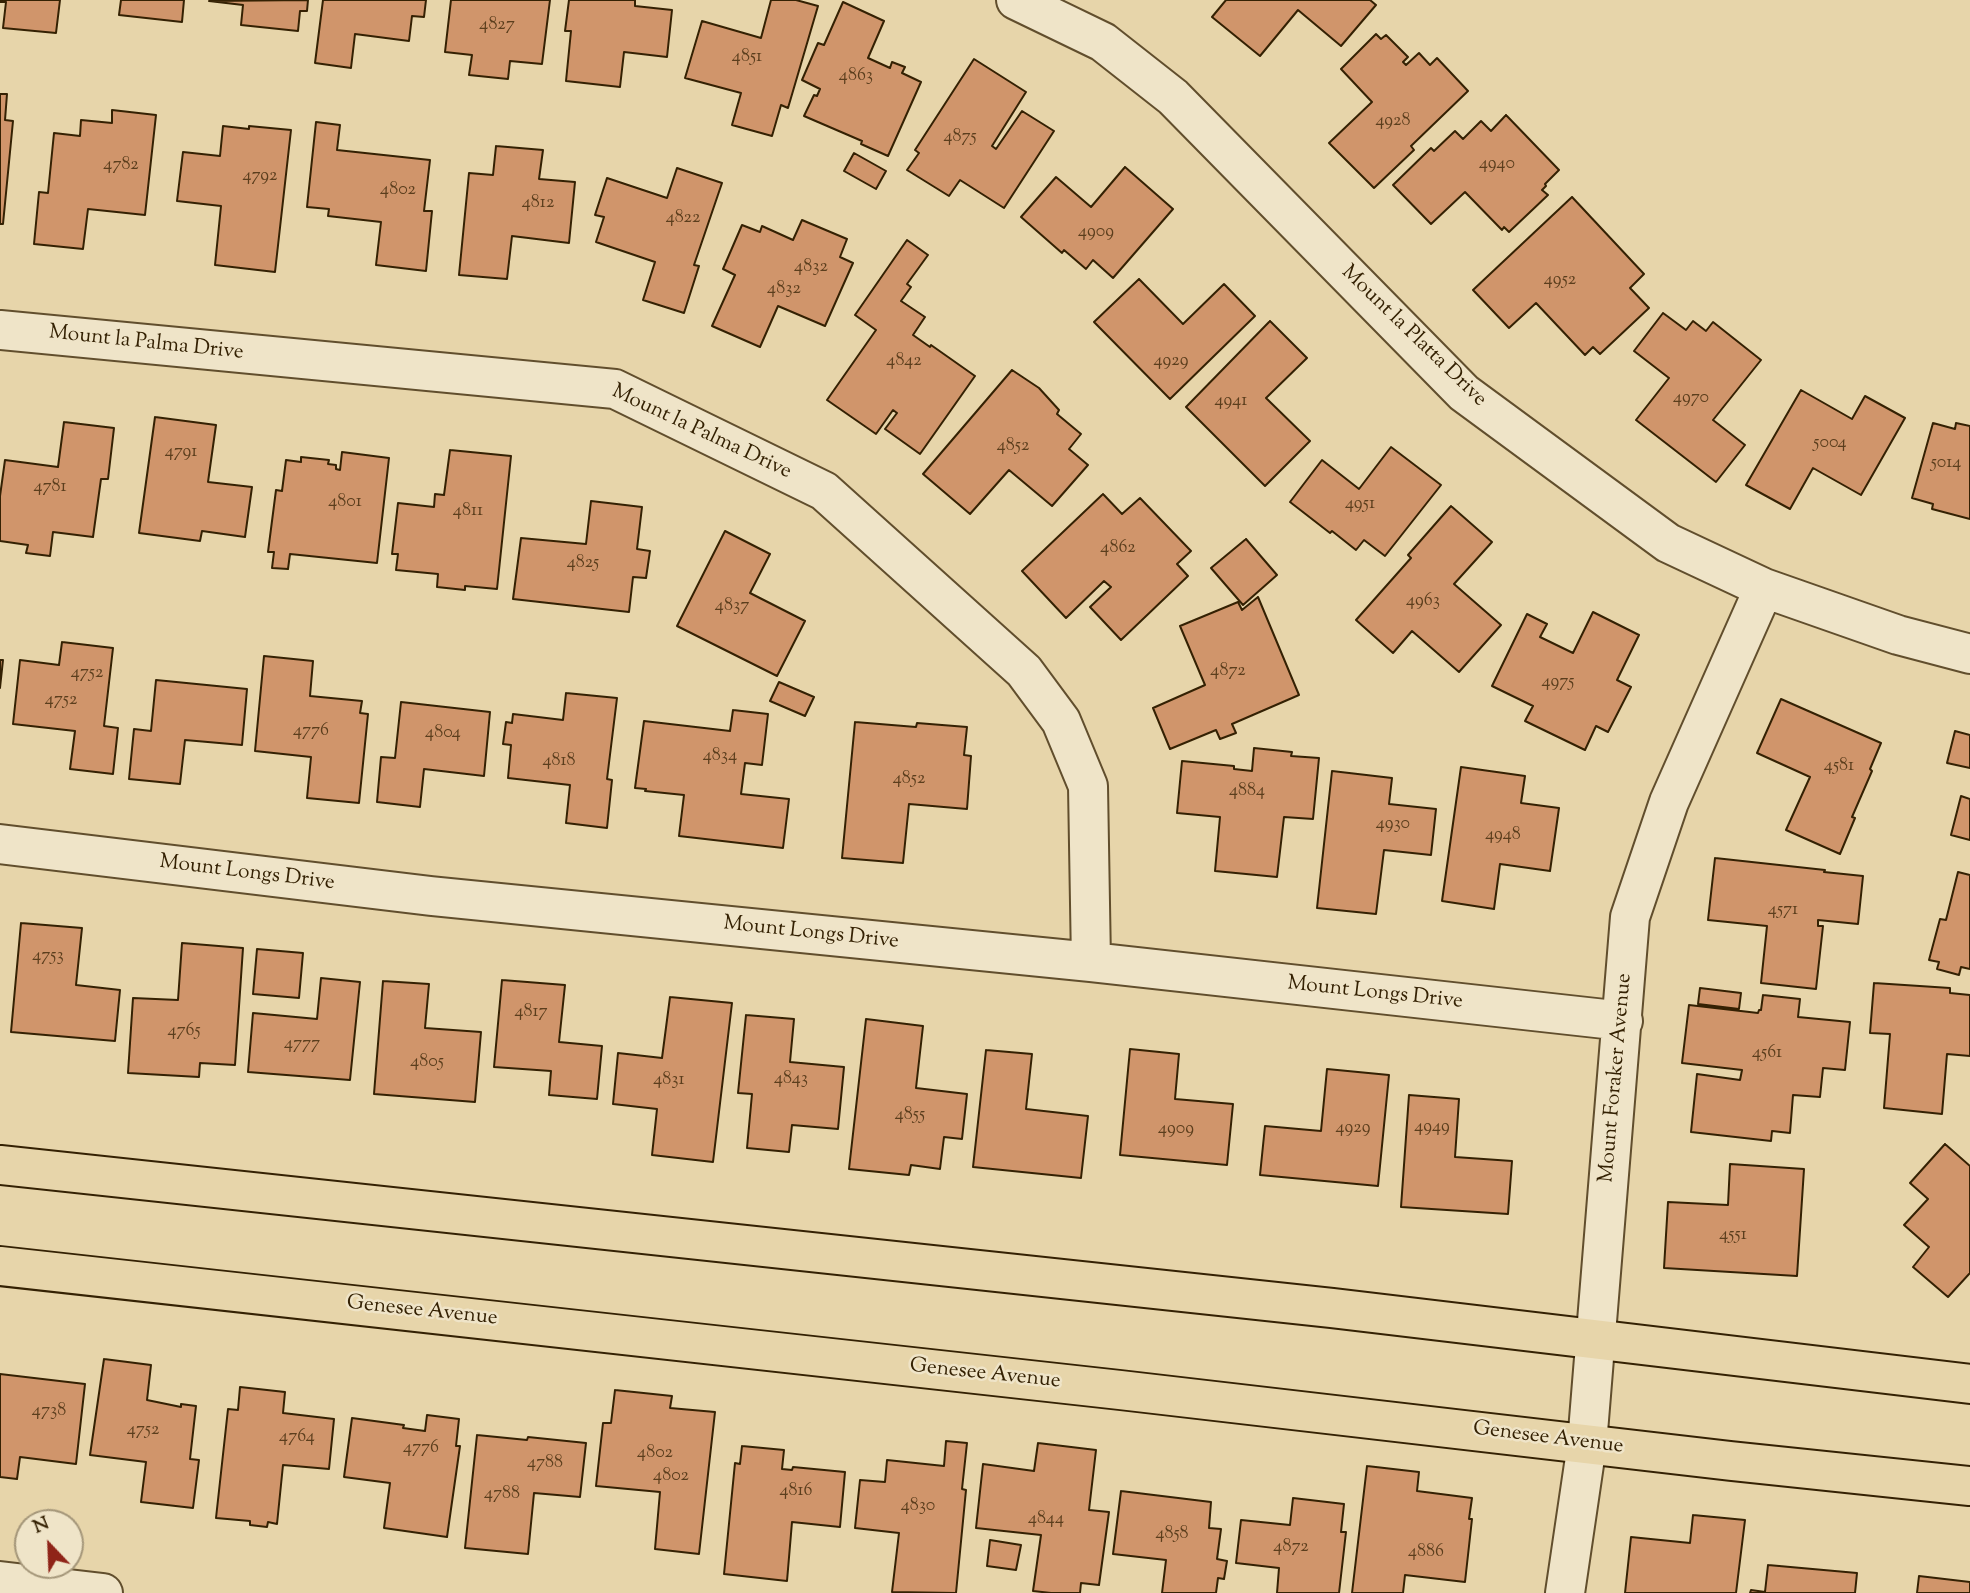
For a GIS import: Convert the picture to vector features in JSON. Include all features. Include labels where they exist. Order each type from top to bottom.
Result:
[{"type":"main road","points":[[0,1164],[1332,1308],[1970,1384]]},
{"type":"main road","name":"Genesee Avenue","points":[[0,1266],[1970,1486]]},
{"type":"street","name":"Mount la Platta Drive","points":[[1016,0],[1103,41],[1173,97],[1465,393],[1668,543],[1764,588],[1898,635],[1970,654]]},
{"type":"street","name":"Mount la Palma Drive","points":[[0,330],[615,389],[824,491],[1024,671],[1061,721],[1088,786],[1091,962]]},
{"type":"street","name":"Mount Foraker Avenue","points":[[1565,1593],[1587,1444],[1630,917],[1669,802],[1764,588]]},
{"type":"street","name":"Mount Longs Drive","points":[[0,844],[432,896],[1091,962],[1623,1021]]},
{"type":"street","points":[[0,1581],[103,1593]]},
{"type":"building","points":[[0,0],[60,0],[56,33],[3,28],[6,2]]},
{"type":"building","points":[[121,0],[184,0],[182,22],[119,15]]},
{"type":"building","points":[[308,0],[307,11],[300,11],[298,31],[241,25],[243,5],[209,1]]},
{"type":"building","points":[[323,0],[426,0],[424,17],[412,16],[409,41],[355,34],[351,68],[315,63]]},
{"type":"building","points":[[451,0],[550,0],[542,64],[510,61],[508,79],[469,75],[472,55],[445,52]]},
{"type":"building","points":[[569,0],[635,0],[635,6],[672,10],[667,57],[624,52],[620,87],[566,81],[571,31],[565,31]]},
{"type":"building","points":[[771,0],[796,0],[818,6],[788,108],[781,105],[772,136],[732,125],[741,93],[685,78],[702,21],[761,38]]},
{"type":"building","points":[[1226,0],[1370,0],[1376,5],[1341,46],[1298,10],[1260,56],[1212,17]]},
{"type":"building","points":[[843,2],[884,21],[868,58],[890,68],[892,62],[905,67],[902,73],[921,82],[888,156],[861,144],[862,141],[804,116],[814,95],[817,96],[820,89],[802,80],[818,43],[824,45]]},
{"type":"building","points":[[1376,34],[1381,39],[1386,35],[1408,57],[1403,62],[1406,65],[1419,53],[1430,65],[1437,58],[1468,91],[1411,146],[1414,150],[1374,188],[1329,143],[1372,102],[1341,69]]},
{"type":"building","points":[[974,59],[1026,92],[992,146],[996,149],[1022,111],[1054,131],[1004,208],[960,180],[949,196],[907,170],[919,153],[915,150]]},
{"type":"building","points":[[0,94],[7,94],[5,120],[13,121],[3,224],[0,224]]},
{"type":"building","points":[[112,110],[156,115],[145,215],[88,209],[83,249],[34,244],[39,192],[48,193],[54,133],[80,136],[81,120],[112,123]]},
{"type":"building","points":[[1506,115],[1559,170],[1542,190],[1548,195],[1509,232],[1504,227],[1502,230],[1465,192],[1431,224],[1393,185],[1431,148],[1434,151],[1455,131],[1463,139],[1481,121],[1491,131]]},
{"type":"building","points":[[316,122],[340,125],[337,150],[430,160],[424,211],[432,211],[426,271],[376,265],[381,222],[328,216],[329,209],[307,207]]},
{"type":"building","points":[[223,126],[291,130],[275,272],[215,265],[221,206],[177,201],[183,152],[220,156]]},
{"type":"building","points":[[496,146],[543,150],[539,179],[575,182],[569,243],[512,236],[507,279],[459,275],[469,173],[493,175]]},
{"type":"building","points":[[854,153],[886,171],[876,189],[844,171]]},
{"type":"building","points":[[1125,167],[1173,209],[1113,278],[1093,260],[1086,269],[1064,250],[1062,253],[1021,217],[1056,177],[1091,207]]},
{"type":"building","points":[[677,168],[722,183],[694,265],[699,266],[684,313],[643,300],[655,262],[596,242],[604,217],[595,215],[607,178],[667,198]]},
{"type":"building","points":[[1572,197],[1644,274],[1630,288],[1649,308],[1600,354],[1593,347],[1585,355],[1536,303],[1509,328],[1473,290]]},
{"type":"building","points":[[802,220],[847,239],[840,257],[853,263],[825,326],[778,306],[760,347],[712,326],[735,275],[723,269],[742,225],[760,232],[762,226],[793,240]]},
{"type":"building","points":[[907,240],[928,255],[907,284],[911,287],[901,301],[925,317],[913,335],[975,376],[920,454],[885,429],[897,413],[893,410],[876,434],[827,400],[876,330],[855,315]]},
{"type":"building","points":[[1139,279],[1183,324],[1224,284],[1255,316],[1170,399],[1094,322]]},
{"type":"building","points":[[1663,313],[1686,330],[1693,321],[1706,331],[1713,322],[1761,360],[1713,420],[1745,445],[1716,482],[1636,420],[1669,378],[1634,351]]},
{"type":"building","points":[[1270,321],[1307,358],[1266,398],[1310,441],[1265,486],[1186,407]]},
{"type":"building","points":[[1012,370],[1039,388],[1059,410],[1057,414],[1081,434],[1069,449],[1088,465],[1052,506],[1009,470],[970,514],[923,474]]},
{"type":"building","points":[[1801,390],[1852,419],[1865,396],[1905,418],[1861,495],[1813,468],[1790,509],[1746,485]]},
{"type":"building","points":[[155,417],[216,425],[208,482],[252,487],[245,537],[202,531],[200,541],[139,533]]},
{"type":"building","points":[[64,422],[114,428],[108,479],[101,479],[93,537],[53,532],[50,556],[26,553],[28,545],[0,541],[0,496],[5,460],[58,467]]},
{"type":"building","points":[[1933,423],[1955,429],[1956,423],[1970,426],[1970,519],[1932,509],[1933,504],[1912,498]]},
{"type":"building","points":[[1391,447],[1441,485],[1385,556],[1364,540],[1356,550],[1290,502],[1322,460],[1359,489]]},
{"type":"building","points":[[450,450],[511,456],[497,589],[437,587],[438,574],[396,570],[398,554],[392,554],[398,503],[434,507],[435,494],[444,495]]},
{"type":"building","points":[[342,452],[389,458],[377,563],[290,554],[288,569],[272,568],[274,552],[268,552],[276,490],[282,491],[286,460],[301,462],[301,457],[329,460],[328,464],[336,465],[336,469],[340,470]]},
{"type":"building","points":[[1103,494],[1122,514],[1140,498],[1191,551],[1177,564],[1188,576],[1121,640],[1090,607],[1111,587],[1104,581],[1066,618],[1022,571]]},
{"type":"building","points":[[591,501],[642,507],[637,549],[650,551],[646,578],[633,577],[629,612],[513,599],[521,538],[586,544]]},
{"type":"building","points":[[1451,506],[1492,542],[1454,584],[1501,625],[1459,672],[1412,631],[1393,653],[1356,620],[1411,558],[1408,555]]},
{"type":"building","points":[[725,531],[770,554],[750,593],[805,621],[777,676],[677,626]]},
{"type":"building","points":[[1246,539],[1277,575],[1243,605],[1211,568]]},
{"type":"building","points":[[1258,597],[1299,695],[1232,724],[1236,733],[1220,739],[1216,730],[1170,749],[1153,708],[1205,685],[1180,626],[1238,602],[1242,610]]},
{"type":"building","points":[[1593,612],[1639,635],[1617,680],[1631,687],[1608,732],[1596,726],[1585,750],[1525,721],[1533,706],[1492,686],[1527,614],[1547,624],[1540,637],[1573,653]]},
{"type":"building","points":[[62,642],[113,648],[104,726],[118,728],[113,774],[70,769],[75,731],[13,724],[20,660],[59,665]]},
{"type":"building","points":[[264,656],[313,661],[310,696],[362,701],[360,713],[368,714],[359,803],[307,798],[311,757],[255,751]]},
{"type":"building","points":[[0,660],[3,660],[0,688]]},
{"type":"building","points":[[156,680],[247,689],[242,745],[185,740],[180,784],[129,779],[134,729],[151,731]]},
{"type":"building","points":[[779,682],[814,697],[805,716],[770,701]]},
{"type":"building","points":[[566,693],[617,698],[607,779],[612,780],[607,828],[566,823],[570,785],[508,778],[511,745],[503,744],[506,722],[512,723],[513,714],[563,720]]},
{"type":"building","points":[[1781,699],[1881,743],[1840,854],[1786,830],[1810,777],[1757,753]]},
{"type":"building","points":[[401,702],[490,712],[484,776],[424,769],[420,807],[377,802],[381,757],[395,758]]},
{"type":"building","points":[[733,710],[768,714],[762,765],[745,763],[741,794],[789,799],[783,848],[679,836],[684,795],[635,788],[644,721],[730,731]]},
{"type":"building","points":[[855,722],[916,727],[917,723],[967,727],[964,755],[971,756],[967,809],[909,804],[903,863],[842,858]]},
{"type":"building","points":[[1955,731],[1970,735],[1970,768],[1947,763]]},
{"type":"building","points":[[1254,748],[1292,752],[1291,756],[1319,758],[1313,819],[1284,817],[1277,877],[1215,871],[1220,817],[1177,813],[1182,761],[1234,766],[1234,769],[1252,771]]},
{"type":"building","points":[[1461,767],[1525,776],[1521,803],[1559,808],[1550,871],[1500,864],[1494,909],[1442,901]]},
{"type":"building","points":[[1332,771],[1392,778],[1389,804],[1436,809],[1431,855],[1384,850],[1376,914],[1317,908]]},
{"type":"building","points":[[1961,796],[1970,799],[1970,840],[1951,835]]},
{"type":"building","points":[[1715,858],[1863,876],[1858,924],[1818,920],[1818,926],[1823,926],[1816,989],[1761,983],[1767,926],[1708,920]]},
{"type":"building","points":[[1958,872],[1970,875],[1970,969],[1961,967],[1959,975],[1937,969],[1939,962],[1929,960],[1940,919],[1946,920]]},
{"type":"building","points":[[21,923],[82,928],[76,985],[120,990],[115,1041],[11,1032]]},
{"type":"building","points":[[182,943],[243,948],[235,1065],[200,1063],[199,1077],[128,1073],[133,998],[178,1000]]},
{"type":"building","points":[[257,949],[303,953],[299,998],[253,994]]},
{"type":"building","points":[[321,978],[360,982],[350,1080],[248,1072],[253,1013],[317,1019]]},
{"type":"building","points":[[502,980],[565,985],[559,1042],[602,1046],[597,1099],[549,1095],[551,1071],[494,1067]]},
{"type":"building","points":[[383,981],[429,984],[425,1028],[481,1032],[475,1102],[374,1094]]},
{"type":"building","points":[[1874,983],[1950,988],[1950,993],[1970,995],[1970,1056],[1947,1054],[1942,1114],[1884,1108],[1890,1034],[1870,1033]]},
{"type":"building","points":[[1700,988],[1741,993],[1739,1009],[1698,1004]]},
{"type":"building","points":[[1763,995],[1800,999],[1798,1017],[1850,1022],[1845,1070],[1823,1068],[1820,1097],[1793,1095],[1790,1133],[1772,1131],[1771,1141],[1691,1132],[1697,1074],[1740,1080],[1742,1070],[1682,1063],[1689,1005],[1758,1013]]},
{"type":"building","points":[[670,997],[732,1003],[713,1162],[652,1155],[657,1109],[613,1104],[618,1053],[662,1058]]},
{"type":"building","points":[[746,1015],[794,1019],[790,1062],[844,1067],[838,1129],[792,1125],[789,1152],[747,1148],[752,1094],[738,1093]]},
{"type":"building","points":[[866,1019],[923,1026],[916,1088],[967,1094],[962,1139],[944,1137],[940,1169],[911,1165],[909,1175],[849,1169]]},
{"type":"building","points":[[1130,1049],[1179,1054],[1175,1099],[1233,1104],[1227,1165],[1120,1155]]},
{"type":"building","points":[[986,1050],[1032,1054],[1026,1109],[1088,1116],[1081,1178],[973,1167]]},
{"type":"building","points":[[1327,1069],[1389,1075],[1378,1186],[1260,1175],[1265,1126],[1321,1131]]},
{"type":"building","points":[[1409,1095],[1459,1099],[1455,1157],[1512,1161],[1508,1214],[1401,1207]]},
{"type":"building","points":[[1945,1144],[1970,1166],[1970,1273],[1948,1297],[1913,1267],[1929,1247],[1904,1225],[1928,1199],[1910,1183]]},
{"type":"building","points":[[1730,1164],[1804,1169],[1797,1276],[1664,1268],[1668,1202],[1728,1205]]},
{"type":"building","points":[[104,1359],[151,1365],[147,1400],[181,1407],[181,1404],[196,1406],[190,1459],[199,1460],[193,1508],[141,1502],[146,1462],[90,1455]]},
{"type":"building","points":[[0,1374],[85,1384],[76,1464],[20,1457],[17,1479],[0,1477]]},
{"type":"building","points":[[240,1387],[285,1392],[283,1413],[334,1419],[329,1469],[283,1465],[277,1524],[268,1522],[267,1527],[250,1525],[250,1521],[216,1518],[228,1409],[238,1410]]},
{"type":"building","points":[[615,1390],[672,1396],[670,1408],[715,1412],[699,1554],[655,1549],[660,1492],[596,1486],[603,1423],[611,1423]]},
{"type":"building","points":[[427,1415],[459,1419],[456,1446],[460,1446],[447,1537],[384,1528],[390,1483],[344,1477],[352,1418],[404,1425],[403,1428],[425,1431]]},
{"type":"building","points":[[477,1435],[586,1443],[580,1497],[534,1493],[528,1554],[465,1548]]},
{"type":"building","points":[[946,1441],[967,1443],[962,1489],[966,1490],[956,1593],[892,1592],[899,1533],[855,1528],[860,1480],[885,1482],[887,1460],[944,1466]]},
{"type":"building","points":[[1038,1443],[1096,1450],[1089,1510],[1109,1512],[1099,1585],[1081,1583],[1080,1593],[1033,1591],[1041,1535],[976,1528],[983,1464],[1034,1471]]},
{"type":"building","points":[[742,1446],[784,1450],[782,1469],[792,1470],[793,1467],[845,1472],[840,1527],[792,1522],[787,1581],[724,1574],[735,1463],[740,1464]]},
{"type":"building","points":[[1367,1466],[1419,1472],[1417,1491],[1472,1498],[1465,1582],[1405,1575],[1403,1593],[1352,1593]]},
{"type":"building","points":[[1121,1491],[1211,1502],[1209,1528],[1221,1529],[1217,1559],[1227,1561],[1224,1579],[1218,1578],[1216,1593],[1162,1593],[1166,1560],[1113,1554]]},
{"type":"building","points":[[1293,1498],[1344,1504],[1341,1532],[1346,1532],[1339,1593],[1277,1593],[1279,1568],[1236,1563],[1241,1520],[1290,1525]]},
{"type":"building","points":[[1693,1515],[1745,1520],[1736,1593],[1625,1593],[1631,1537],[1690,1543]]},
{"type":"building","points":[[990,1540],[1021,1545],[1016,1570],[987,1566]]},
{"type":"building","points":[[1768,1565],[1857,1573],[1855,1593],[1750,1593],[1751,1590],[1765,1592]]},
{"type":"building","points":[[1919,1576],[1970,1582],[1970,1593],[1917,1593]]}]
